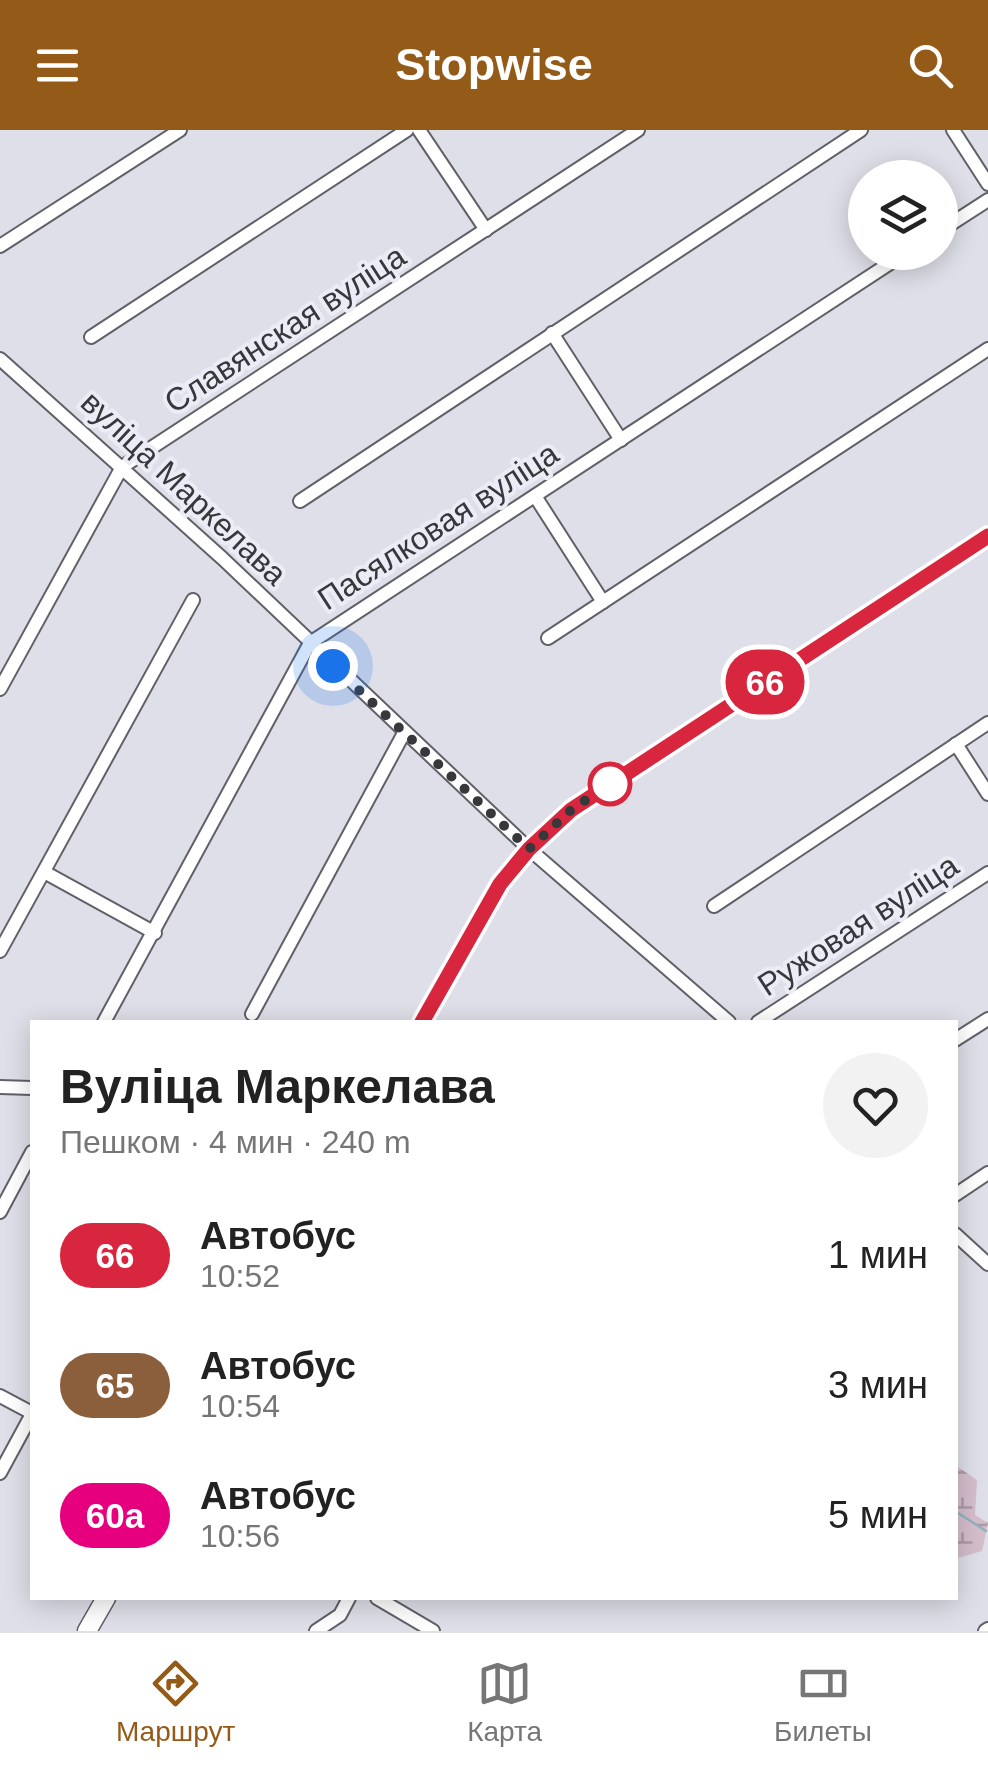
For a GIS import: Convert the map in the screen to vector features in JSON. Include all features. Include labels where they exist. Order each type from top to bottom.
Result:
[{"type":"street","points":[[0,246],[180,130]]},
{"type":"street","points":[[91,337],[407,130]]},
{"type":"street","points":[[418,130],[486,230]]},
{"type":"street","name":"Славянская вуліца","points":[[0,689],[122,467],[638,130]]},
{"type":"street","points":[[300,501],[861,130]]},
{"type":"street","points":[[953,130],[988,184]]},
{"type":"street","points":[[958,219],[988,200]]},
{"type":"street","name":"Пасялковая вуліца","points":[[105,1020],[310,643],[880,270]]},
{"type":"street","points":[[552,333],[621,440]]},
{"type":"street","points":[[548,638],[988,349]]},
{"type":"street","name":"вуліца Маркелава","points":[[0,359],[122,467],[529,849],[727,1020]]},
{"type":"street","points":[[535,496],[603,602]]},
{"type":"street","points":[[423,1020],[483,910],[529,849],[571,810],[988,536]]},
{"type":"street","points":[[0,952],[194,600]]},
{"type":"street","points":[[714,906],[988,723]]},
{"type":"street","points":[[252,1014],[404,733]]},
{"type":"street","points":[[956,744],[988,794]]},
{"type":"street","name":"Ружовая вуліца","points":[[761,1020],[988,873]]},
{"type":"street","points":[[46,874],[155,934]]},
{"type":"street","points":[[958,1038],[988,1019]]},
{"type":"street","points":[[0,1087],[30,1088]]},
{"type":"street","points":[[0,1212],[6,1188],[30,1155]]},
{"type":"street","points":[[958,1193],[988,1173]]},
{"type":"street","points":[[958,1237],[988,1264]]},
{"type":"street","points":[[0,1396],[30,1413]]},
{"type":"street","points":[[0,1473],[30,1418]]},
{"type":"street","points":[[87,1631],[105,1600]]},
{"type":"street","points":[[316,1631],[340,1615],[348,1600]]},
{"type":"street","points":[[379,1600],[433,1631]]},
{"type":"green space","points":[[958,1467],[977,1480],[975,1515],[988,1523],[982,1551],[958,1558]]},
{"type":"waterway","points":[[958,1513],[986,1531]]},
{"type":"bus line","name":"66","points":[[423,1020],[500,884],[529,849],[571,810],[988,536]]},
{"type":"route","points":[[333,666],[529,849],[571,810],[610,784]]}]
